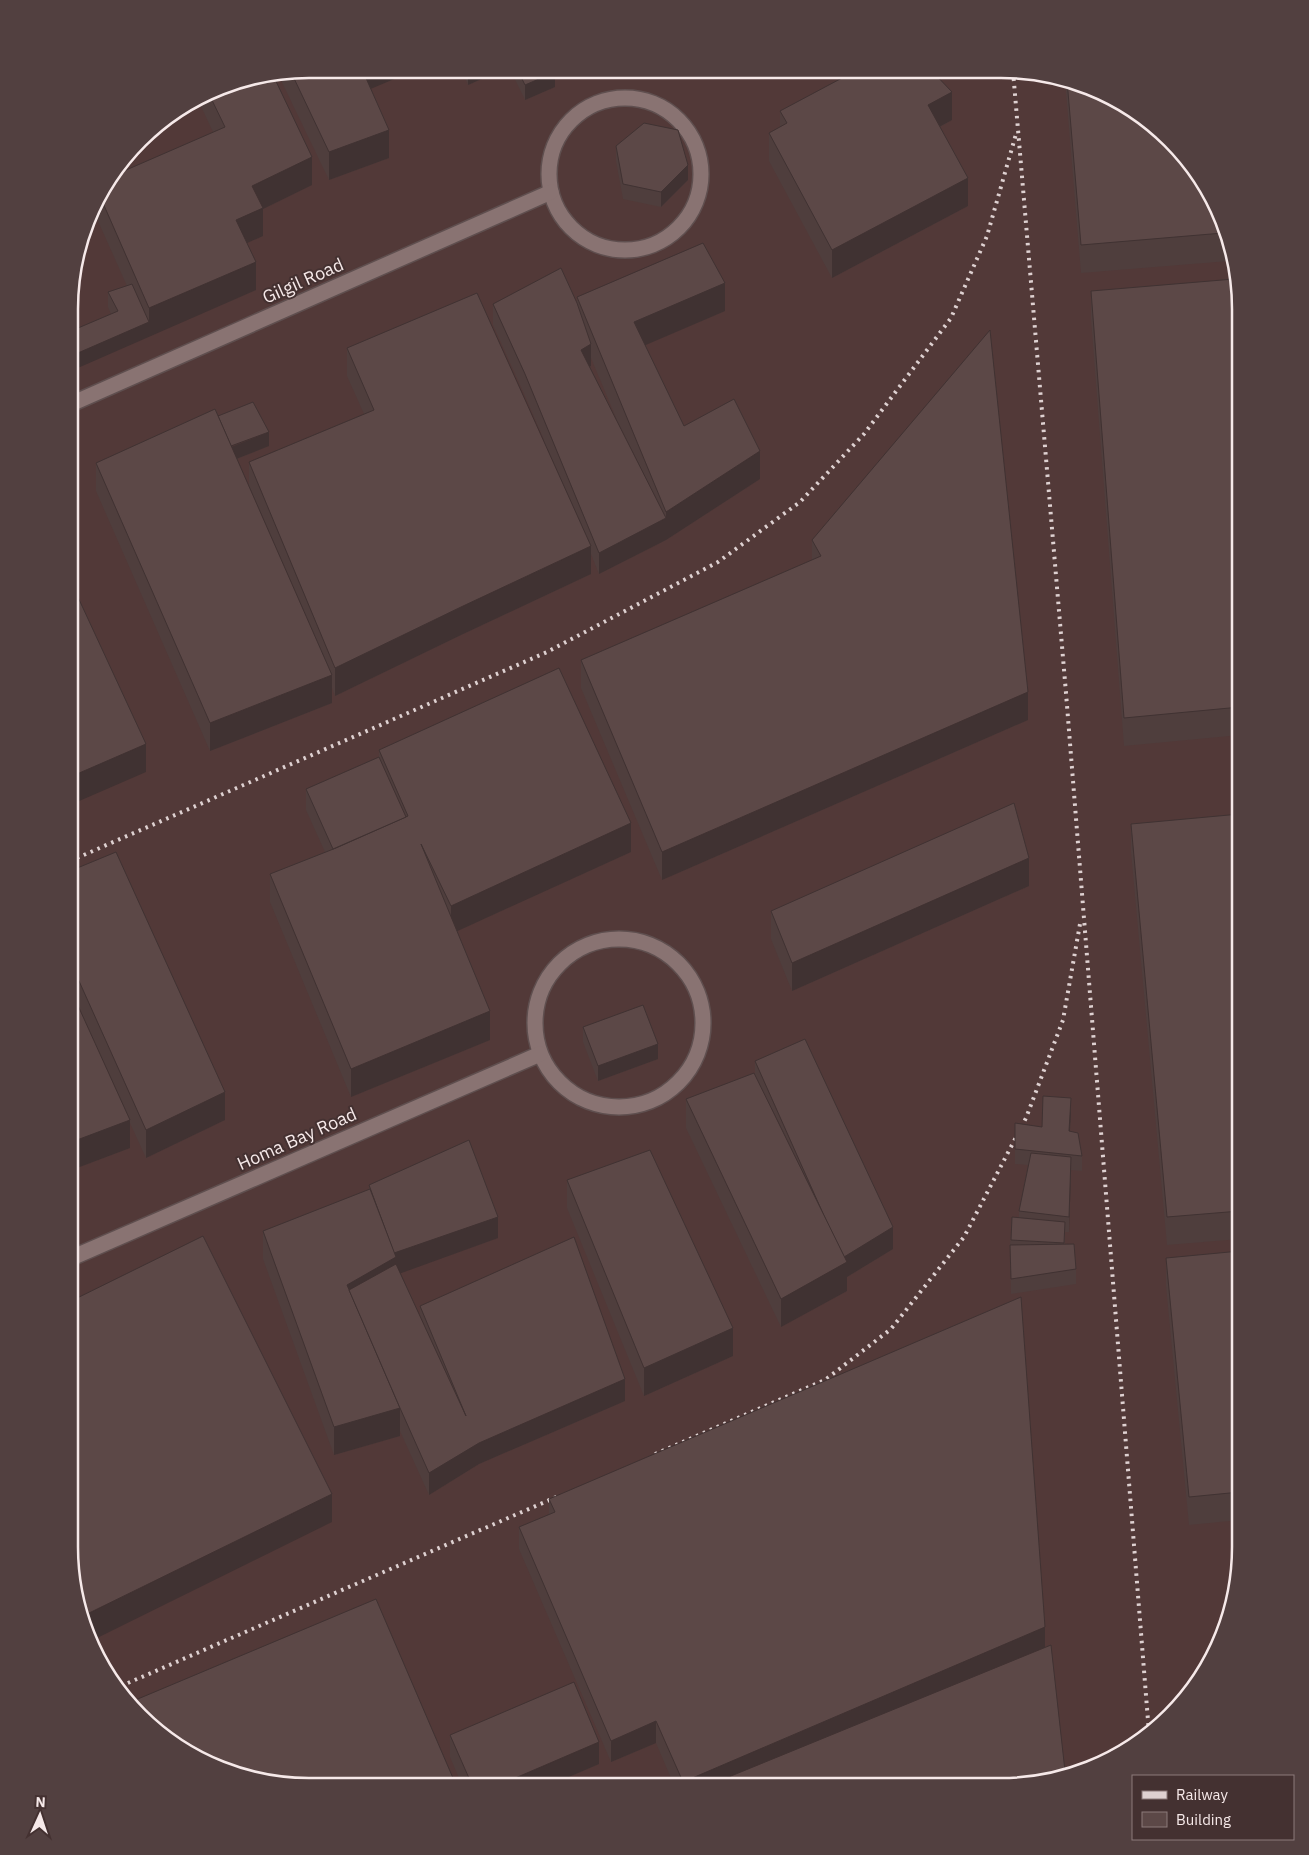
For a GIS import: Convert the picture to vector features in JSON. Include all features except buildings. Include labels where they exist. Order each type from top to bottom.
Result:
[{"type":"lane","points":[[625,97],[641,99],[671,113],[683,124],[692,137],[698,152],[701,170],[700,186],[695,203],[687,218],[668,236],[645,247],[628,250],[610,248],[594,243],[579,235],[566,223],[556,209],[551,192],[548,175],[549,158],[555,142],[564,127],[576,114],[591,105],[608,99],[625,97]]},
{"type":"lane","name":"Gilgil Road","points":[[78,401],[551,192]]},
{"type":"lane","points":[[628,939],[663,951],[677,962],[688,975],[702,1006],[701,1042],[694,1060],[683,1076],[669,1090],[653,1099],[634,1105],[615,1106],[596,1103],[578,1096],[563,1085],[550,1071],[540,1054],[535,1036],[535,1016],[538,997],[546,980],[558,964],[573,952],[590,944],[628,939]]},
{"type":"lane","name":"Homa Bay Road","points":[[78,1255],[540,1054]]},
{"type":"shaded area","points":[[278,79],[1031,79],[1060,85],[1089,95],[1129,116],[1153,135],[1174,156],[1193,180],[1208,206],[1224,249],[1230,278],[1232,308],[1232,1547],[1230,1577],[1224,1606],[1214,1635],[1193,1675],[1174,1699],[1153,1720],[1129,1739],[1103,1754],[1060,1770],[1031,1776],[1001,1778],[308,1778],[278,1776],[249,1770],[220,1760],[180,1739],[156,1720],[135,1699],[116,1675],[101,1649],[85,1606],[78,1562],[79,278],[85,249],[101,206],[116,180],[145,145],[180,116],[206,101],[249,85]]},
{"type":"railway","points":[[1014,78],[1066,693],[1148,1724]]},
{"type":"railway","points":[[78,857],[547,652],[718,562],[800,502],[864,434],[951,318],[987,236],[1016,134]]},
{"type":"railway","points":[[655,1454],[825,1380],[891,1329],[964,1237],[1026,1118],[1063,1020],[1080,924]]},
{"type":"railway","points":[[123,1685],[561,1495]]}]
